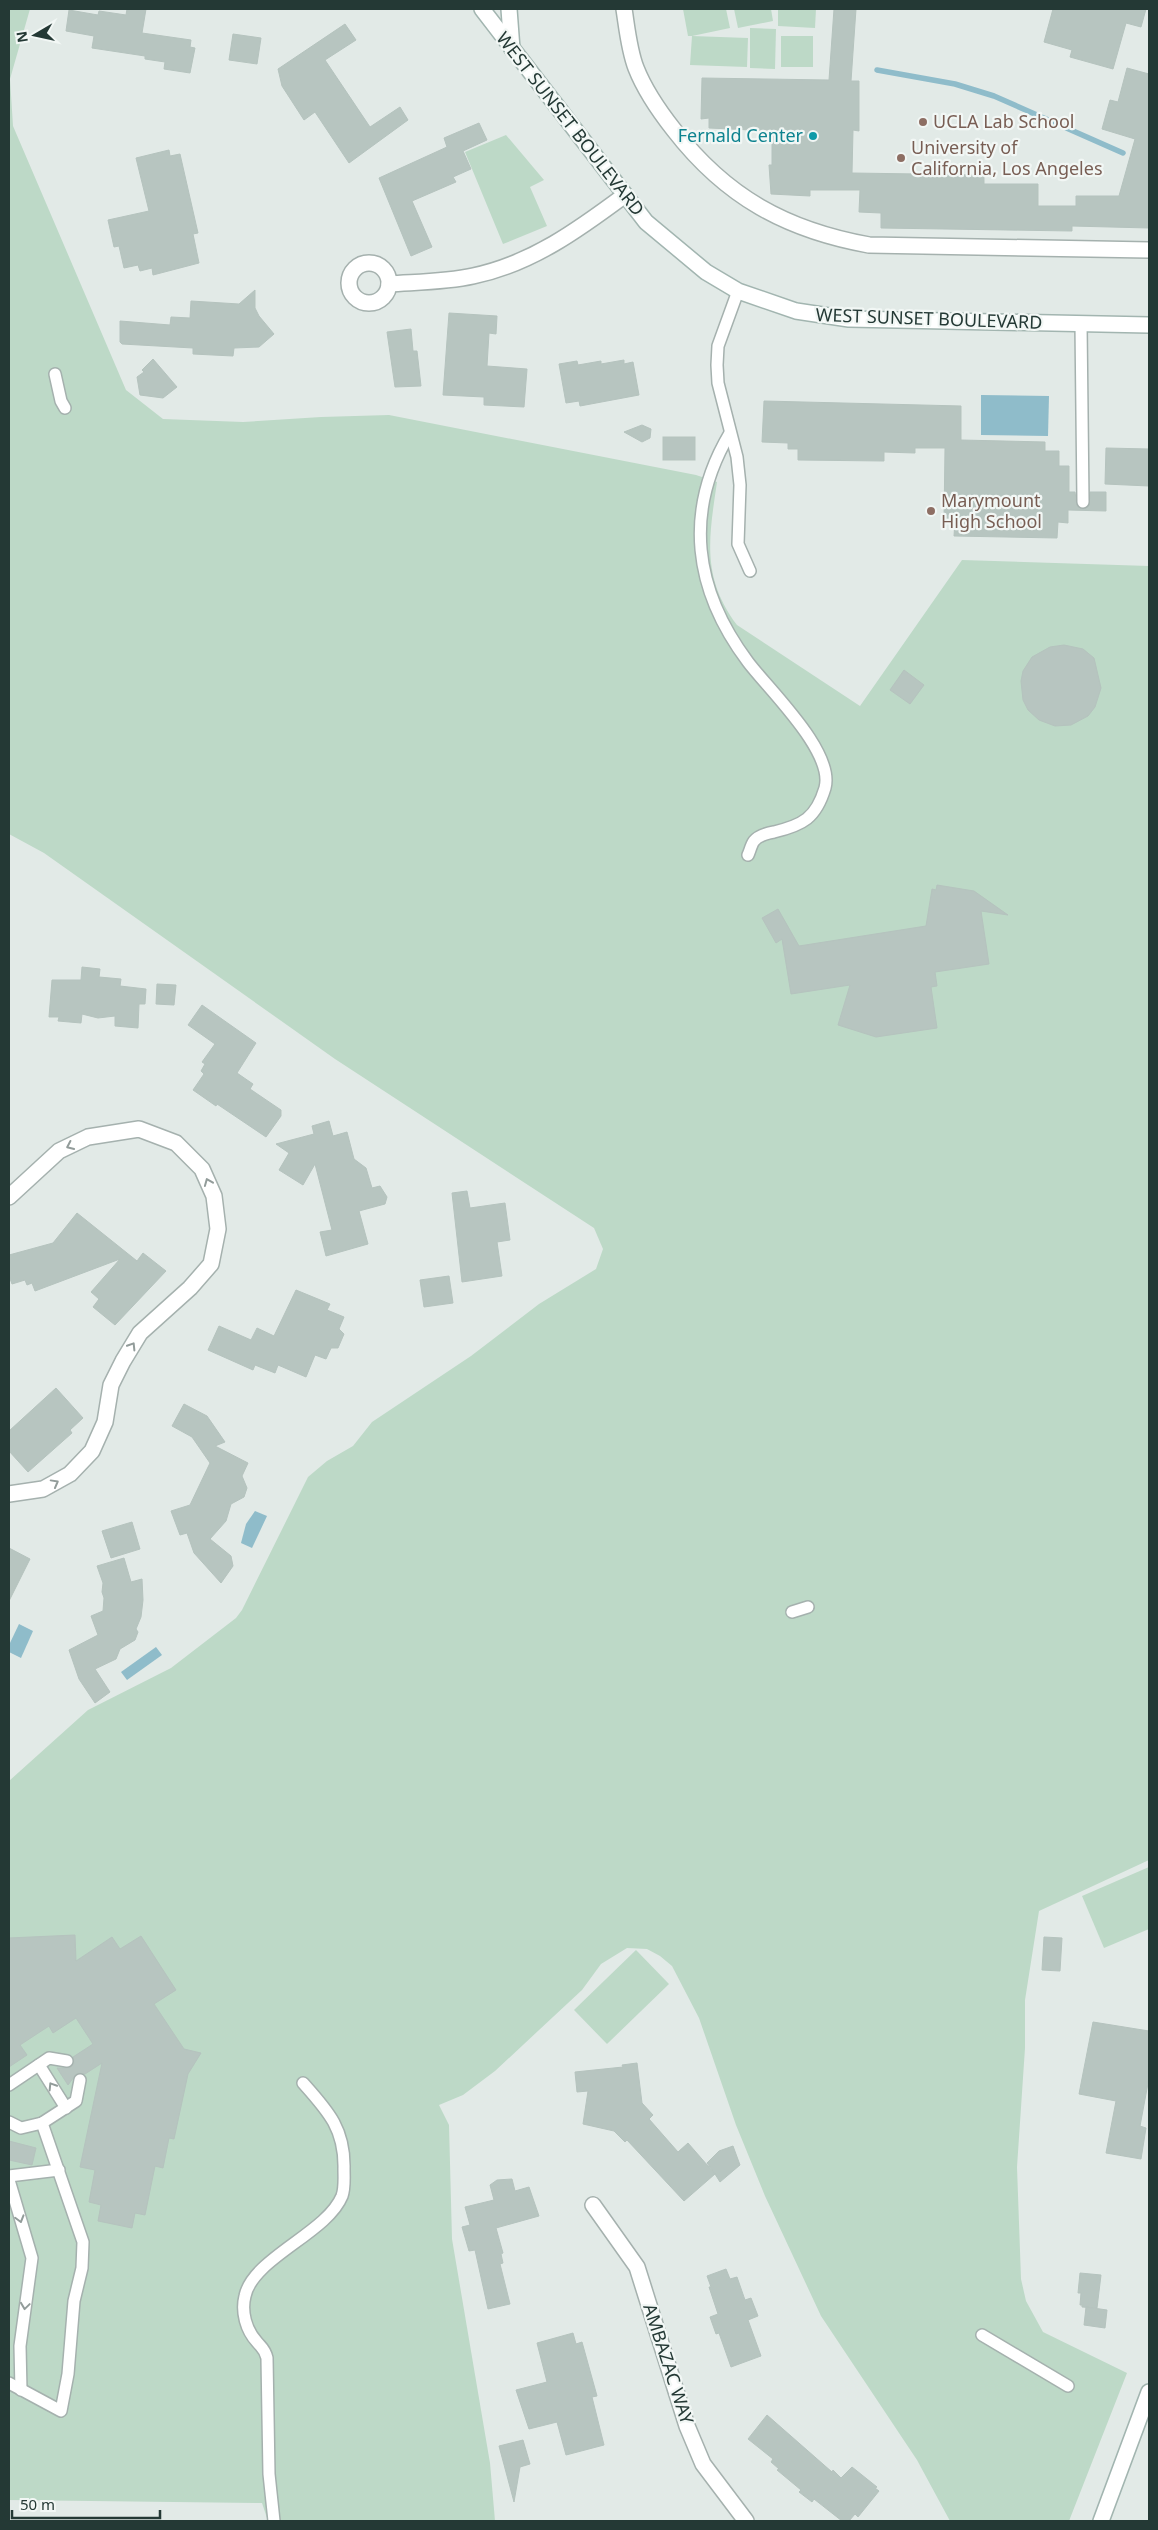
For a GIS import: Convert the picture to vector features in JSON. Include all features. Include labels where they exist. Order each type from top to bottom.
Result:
[{"type":"street","name":"WEST SUNSET BOULEVARD","points":[[482,9],[646,222],[673,247],[706,272],[738,291],[771,304],[817,316],[848,319],[1149,325]]},
{"type":"street","points":[[509,9],[512,49]]},
{"type":"street","points":[[624,9],[636,68],[648,93],[669,124],[690,151],[711,172],[735,192],[782,220],[842,240],[869,245],[1149,250]]},
{"type":"street","points":[[389,284],[435,282],[474,276],[519,262],[563,240],[625,195]]},
{"type":"street","points":[[9,1197],[59,1151],[88,1138],[140,1128],[176,1143],[202,1169],[214,1196],[218,1229],[211,1264],[190,1288],[140,1333],[123,1361],[111,1385],[105,1422],[92,1451],[70,1474],[43,1489],[9,1494]]},
{"type":"street","name":"AMBAZAC WAY","points":[[593,2205],[637,2267],[686,2426],[703,2464],[746,2521]]},
{"type":"street","points":[[1101,2521],[1149,2392]]},
{"type":"lane","points":[[738,291],[718,346],[717,365],[718,383],[737,457],[740,485],[738,544],[750,572]]},
{"type":"lane","points":[[1081,324],[1083,502]]},
{"type":"lane","points":[[55,374],[61,401],[65,408]]},
{"type":"lane","points":[[730,433],[715,458],[706,492],[699,544],[701,566],[711,596],[729,633],[747,662],[808,734],[823,762],[826,786],[815,812],[806,820],[790,828],[768,833],[754,841],[748,856]]},
{"type":"lane","points":[[792,1612],[808,1607]]},
{"type":"lane","points":[[9,2085],[49,2058],[67,2061]]},
{"type":"lane","points":[[39,2065],[66,2108]]},
{"type":"lane","points":[[9,2122],[21,2128],[42,2123],[76,2101],[80,2080]]},
{"type":"lane","points":[[274,2521],[269,2474],[267,2358],[265,2349],[251,2334],[246,2324],[243,2309],[245,2296],[250,2282],[258,2272],[297,2242],[334,2208],[344,2189],[344,2146],[339,2132],[330,2112],[303,2083]]},
{"type":"lane","points":[[9,2383],[61,2411],[68,2374],[74,2301],[82,2268],[83,2242],[42,2123]]},
{"type":"lane","points":[[9,2176],[59,2170]]},
{"type":"lane","points":[[9,2180],[32,2258],[14,2346],[21,2390]]},
{"type":"lane","points":[[982,2336],[1068,2386]]},
{"type":"green space","points":[[9,9],[30,9],[10,79],[13,126],[126,390],[163,419],[243,422],[389,415],[696,475],[717,482],[710,539],[711,556],[713,573],[725,607],[737,625],[860,706],[962,560],[1149,566],[1149,1860],[1039,1911],[1025,2000],[1025,2048],[1017,2167],[1021,2279],[1026,2301],[1043,2332],[1127,2373],[1069,2521],[950,2521],[917,2460],[821,2316],[765,2196],[736,2125],[699,2018],[672,1966],[660,1956],[647,1949],[627,1948],[601,1964],[582,1990],[495,2071],[463,2095],[439,2105],[449,2125],[452,2239],[490,2463],[495,2521],[268,2521],[262,2503],[9,2500],[9,1781],[88,1710],[171,1668],[236,1618],[242,1610],[308,1477],[327,1461],[353,1446],[372,1422],[471,1356],[539,1304],[596,1269],[603,1249],[594,1228],[335,1059],[44,853],[9,834]]},
{"type":"green space","points":[[683,9],[726,9],[730,28],[688,36]]},
{"type":"green space","points":[[734,9],[771,9],[773,21],[738,28]]},
{"type":"green space","points":[[778,9],[816,9],[815,28],[778,26]]},
{"type":"green space","points":[[750,28],[776,29],[775,69],[750,68]]},
{"type":"green space","points":[[692,36],[748,38],[747,67],[690,65]]},
{"type":"green space","points":[[781,36],[813,36],[813,67],[781,67]]},
{"type":"green space","points":[[506,135],[544,180],[530,187],[547,226],[503,244],[465,152]]},
{"type":"green space","points":[[1149,1867],[1149,1929],[1104,1948],[1082,1896]]},
{"type":"green space","points":[[636,1950],[669,1984],[607,2044],[574,2010]]},
{"type":"water","points":[[981,395],[1049,396],[1048,436],[981,435]]},
{"type":"water","points":[[255,1511],[267,1516],[252,1548],[241,1543],[246,1524]]},
{"type":"water","points":[[19,1624],[33,1631],[21,1658],[9,1652],[9,1645]]},
{"type":"water","points":[[156,1647],[162,1655],[127,1680],[121,1672]]},
{"type":"building","points":[[127,9],[146,9],[142,33],[191,40],[190,47],[195,48],[190,73],[164,69],[165,62],[145,59],[145,56],[92,48],[94,36],[66,31],[69,10],[98,15],[99,11],[126,15]]},
{"type":"building","points":[[834,9],[856,9],[851,81],[859,81],[859,131],[853,130],[852,173],[984,175],[984,184],[1038,184],[1038,206],[1076,206],[1076,196],[1119,196],[1135,139],[1102,129],[1110,100],[1118,102],[1127,68],[1149,74],[1149,228],[1072,226],[1072,231],[881,228],[881,213],[859,212],[860,190],[810,190],[810,196],[771,194],[769,165],[772,165],[772,131],[709,128],[709,118],[701,119],[702,78],[829,80]]},
{"type":"building","points":[[1053,9],[1146,9],[1141,27],[1126,23],[1113,69],[1070,57],[1072,50],[1044,42]]},
{"type":"building","points":[[345,24],[356,40],[325,60],[370,127],[400,107],[408,120],[349,163],[315,112],[304,120],[282,86],[278,69]]},
{"type":"building","points":[[233,34],[261,38],[257,64],[229,60]]},
{"type":"building","points":[[479,123],[487,140],[463,151],[471,169],[453,177],[456,182],[412,201],[432,247],[411,256],[379,178],[447,147],[444,138]]},
{"type":"building","points":[[169,150],[170,156],[180,154],[198,233],[193,234],[199,263],[153,275],[152,268],[140,271],[138,265],[124,268],[119,246],[114,247],[108,220],[149,211],[136,158]]},
{"type":"building","points":[[255,290],[255,308],[274,334],[259,347],[234,348],[233,356],[193,354],[193,348],[122,344],[120,342],[120,321],[170,325],[171,317],[190,318],[191,301],[239,304]]},
{"type":"building","points":[[449,313],[497,316],[496,334],[489,333],[487,366],[527,369],[524,407],[484,405],[484,397],[443,395]]},
{"type":"building","points":[[411,329],[413,351],[417,351],[421,386],[395,387],[387,332]]},
{"type":"building","points":[[153,359],[177,387],[163,398],[140,395],[137,377],[144,372],[142,370]]},
{"type":"building","points":[[624,360],[624,364],[633,362],[639,395],[580,406],[579,401],[566,403],[559,364],[577,361],[578,365],[601,361],[601,364]]},
{"type":"building","points":[[764,401],[961,406],[961,440],[1045,442],[1045,451],[1059,451],[1059,466],[1069,466],[1069,492],[1075,492],[1077,506],[1083,509],[1089,506],[1090,492],[1106,492],[1106,511],[1068,510],[1068,523],[1058,522],[1057,538],[954,536],[955,521],[944,520],[945,448],[915,448],[915,453],[884,452],[884,461],[798,460],[798,449],[788,449],[788,443],[762,442]]},
{"type":"building","points":[[642,425],[651,429],[650,438],[642,442],[624,432]]},
{"type":"building","points":[[663,437],[695,437],[695,460],[663,460]]},
{"type":"building","points":[[1106,448],[1149,449],[1149,486],[1105,484]]},
{"type":"building","points":[[1064,645],[1083,649],[1094,658],[1101,688],[1095,707],[1088,716],[1071,725],[1055,726],[1039,720],[1028,710],[1023,700],[1021,681],[1023,671],[1032,657],[1050,647]]},
{"type":"building","points":[[904,670],[924,685],[910,704],[890,690]]},
{"type":"building","points":[[937,885],[974,891],[1008,915],[981,911],[989,964],[935,972],[937,986],[931,987],[937,1028],[876,1037],[838,1025],[850,985],[791,994],[782,939],[776,943],[762,918],[778,909],[799,946],[926,926],[932,889],[936,890]]},
{"type":"building","points":[[82,967],[100,969],[99,977],[121,979],[120,986],[146,989],[145,1004],[139,1004],[138,1028],[115,1026],[115,1016],[98,1018],[82,1014],[81,1023],[58,1021],[59,1017],[49,1017],[52,980],[81,980]]},
{"type":"building","points":[[157,984],[176,985],[174,1005],[156,1004]]},
{"type":"building","points":[[202,1005],[256,1043],[237,1073],[253,1084],[250,1089],[281,1110],[281,1116],[266,1137],[193,1090],[204,1074],[201,1071],[205,1064],[202,1062],[215,1044],[188,1025]]},
{"type":"building","points":[[329,1121],[333,1136],[347,1132],[354,1159],[366,1168],[372,1188],[380,1186],[387,1197],[385,1204],[359,1211],[368,1244],[326,1256],[320,1232],[332,1230],[315,1164],[303,1185],[279,1170],[289,1153],[276,1144],[314,1134],[312,1126]]},
{"type":"building","points":[[467,1191],[470,1208],[505,1203],[510,1240],[497,1242],[502,1276],[462,1282],[452,1193]]},
{"type":"building","points":[[77,1213],[137,1261],[143,1253],[166,1271],[115,1325],[93,1307],[99,1299],[91,1292],[120,1259],[35,1291],[32,1283],[27,1285],[25,1280],[12,1284],[9,1276],[9,1255],[53,1243]]},
{"type":"building","points":[[449,1276],[453,1303],[424,1307],[420,1280]]},
{"type":"building","points":[[296,1290],[330,1304],[327,1310],[344,1317],[339,1329],[344,1334],[338,1348],[331,1348],[326,1359],[315,1355],[306,1377],[278,1365],[275,1373],[255,1365],[253,1370],[208,1350],[219,1326],[251,1340],[257,1328],[274,1336]]},
{"type":"building","points":[[56,1388],[83,1418],[70,1430],[72,1433],[28,1472],[9,1451],[9,1431]]},
{"type":"building","points":[[184,1404],[207,1416],[225,1442],[215,1446],[248,1463],[242,1476],[247,1488],[244,1497],[231,1504],[226,1521],[210,1539],[231,1556],[233,1566],[221,1583],[194,1553],[187,1533],[180,1535],[171,1511],[190,1505],[210,1463],[192,1437],[172,1426]]},
{"type":"building","points":[[132,1522],[140,1549],[111,1558],[102,1531]]},
{"type":"building","points":[[9,1548],[30,1559],[9,1601]]},
{"type":"building","points":[[124,1558],[131,1582],[142,1579],[143,1600],[141,1617],[136,1629],[138,1632],[135,1640],[120,1649],[116,1659],[95,1669],[110,1692],[95,1703],[79,1679],[69,1650],[98,1635],[91,1616],[103,1611],[103,1583],[97,1566]]},
{"type":"building","points":[[75,1935],[76,1961],[112,1937],[120,1949],[141,1936],[176,1990],[154,2004],[184,2049],[201,2053],[188,2074],[174,2139],[169,2138],[163,2168],[155,2166],[145,2215],[135,2213],[132,2228],[98,2221],[101,2205],[89,2202],[95,2170],[80,2167],[102,2063],[85,2074],[77,2073],[68,2085],[57,2068],[70,2068],[74,2063],[73,2057],[93,2044],[76,2018],[53,2033],[49,2026],[20,2045],[27,2055],[9,2067],[9,1938]]},
{"type":"building","points":[[1044,1937],[1062,1938],[1060,1971],[1042,1970]]},
{"type":"building","points":[[1093,2022],[1149,2031],[1149,2078],[1140,2126],[1146,2128],[1141,2159],[1106,2153],[1116,2101],[1079,2094]]},
{"type":"building","points":[[637,2063],[642,2103],[653,2115],[649,2119],[678,2152],[688,2143],[715,2174],[684,2201],[627,2140],[625,2142],[614,2131],[583,2124],[588,2091],[577,2092],[575,2072],[623,2067],[622,2065]]},
{"type":"building","points":[[9,2141],[36,2148],[32,2165],[9,2160]]},
{"type":"building","points":[[733,2146],[740,2165],[720,2182],[707,2163],[719,2151]]},
{"type":"building","points":[[512,2179],[515,2191],[529,2187],[539,2216],[496,2228],[503,2253],[501,2254],[503,2263],[500,2264],[510,2304],[488,2309],[475,2250],[469,2251],[462,2227],[470,2225],[465,2207],[494,2200],[490,2185],[497,2180]]},
{"type":"building","points":[[726,2269],[730,2279],[737,2277],[745,2300],[751,2298],[758,2316],[748,2320],[761,2356],[731,2367],[719,2333],[716,2334],[710,2317],[718,2314],[707,2276]]},
{"type":"building","points":[[1080,2273],[1101,2275],[1097,2308],[1082,2307],[1080,2305],[1081,2293],[1078,2293]]},
{"type":"building","points":[[1086,2307],[1107,2310],[1105,2328],[1084,2325]]},
{"type":"building","points":[[573,2333],[576,2344],[582,2342],[597,2396],[592,2397],[604,2445],[566,2455],[557,2422],[529,2429],[516,2390],[547,2382],[537,2343]]},
{"type":"building","points":[[767,2415],[841,2478],[852,2467],[877,2487],[875,2488],[879,2491],[858,2517],[855,2514],[849,2521],[842,2521],[814,2499],[812,2502],[777,2470],[779,2469],[771,2462],[773,2459],[748,2439]]},
{"type":"building","points":[[523,2440],[530,2464],[520,2467],[514,2502],[499,2446]]},
{"type":"waterway","points":[[877,70],[955,84],[994,96],[1123,153]]},
{"type":"place","name":"UCLA Lab School","points":[[923,122]]},
{"type":"place","name":"Fernald Center","points":[[813,136]]},
{"type":"place","name":"University of California, Los Angeles","points":[[901,158]]},
{"type":"place","name":"Marymount High School","points":[[931,511]]}]
